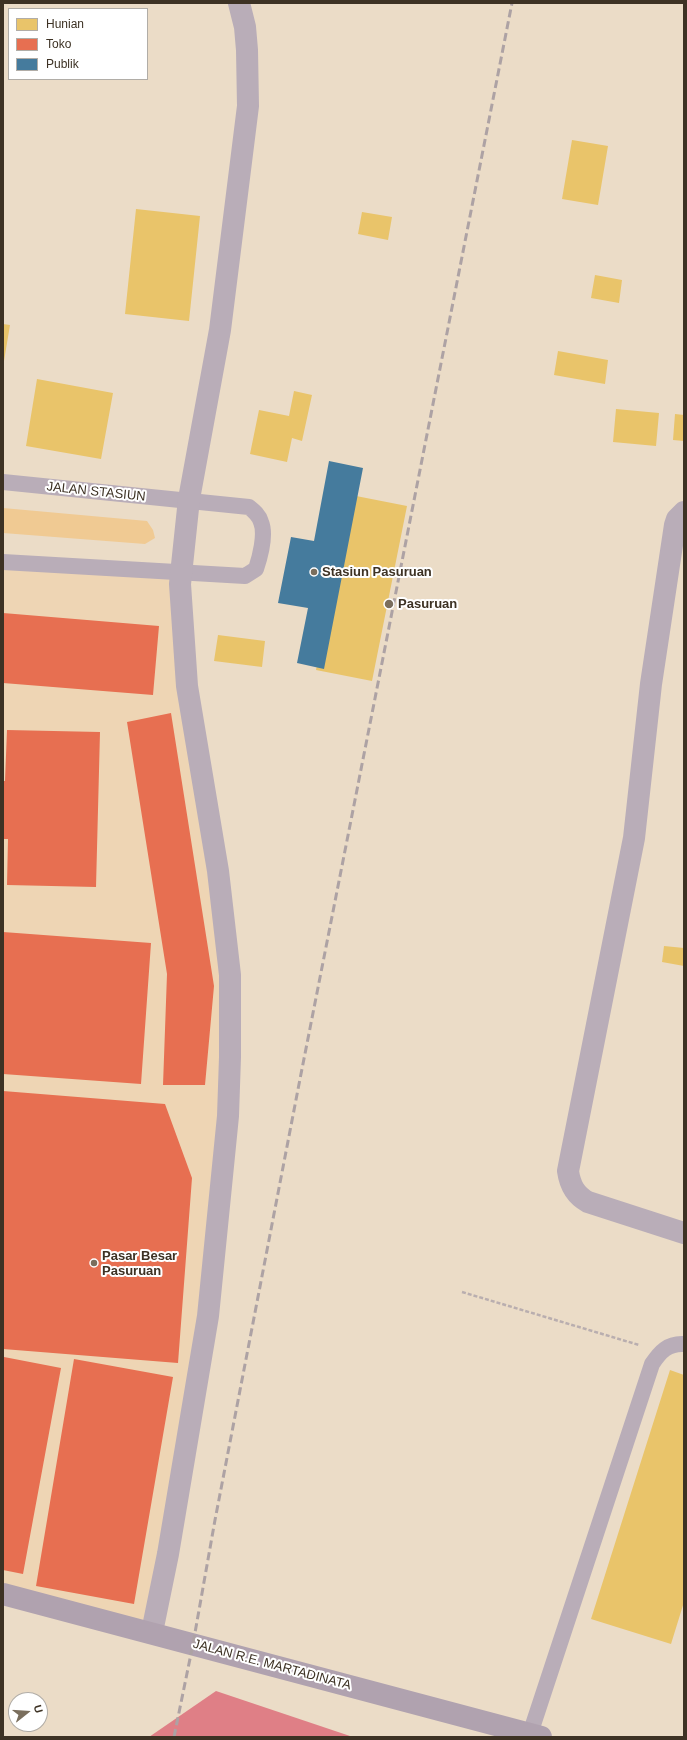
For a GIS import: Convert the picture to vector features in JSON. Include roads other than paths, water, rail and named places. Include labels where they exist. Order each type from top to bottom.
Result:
[{"type":"street","points":[[152,1632],[168,1554],[208,1316],[228,1116],[230,975],[218,871],[187,686],[180,572],[188,502],[220,330],[248,106],[245,27],[239,3]]},
{"type":"street","points":[[684,512],[677,519],[675,525],[651,684],[634,838],[568,1171],[569,1182],[580,1198],[588,1202],[684,1233]]},
{"type":"street","name":"JALAN R.E. MARTADINATA","points":[[3,1594],[152,1632],[536,1736]]},
{"type":"lane","name":"JALAN STASIUN","points":[[3,482],[249,507],[257,514],[262,522],[262,542],[256,569],[249,575],[239,576],[180,572]]},
{"type":"lane","points":[[3,562],[180,572]]},
{"type":"lane","points":[[536,1736],[652,1364],[661,1351],[673,1345],[684,1344]]},
{"type":"railway","points":[[174,1737],[300,1079],[512,3]]},
{"type":"place","name":"Stasiun Pasuruan","points":[[314,572]]},
{"type":"place","name":"Pasuruan","points":[[389,604]]},
{"type":"place","name":"Pasar Besar Pasuruan","points":[[94,1263]]}]
